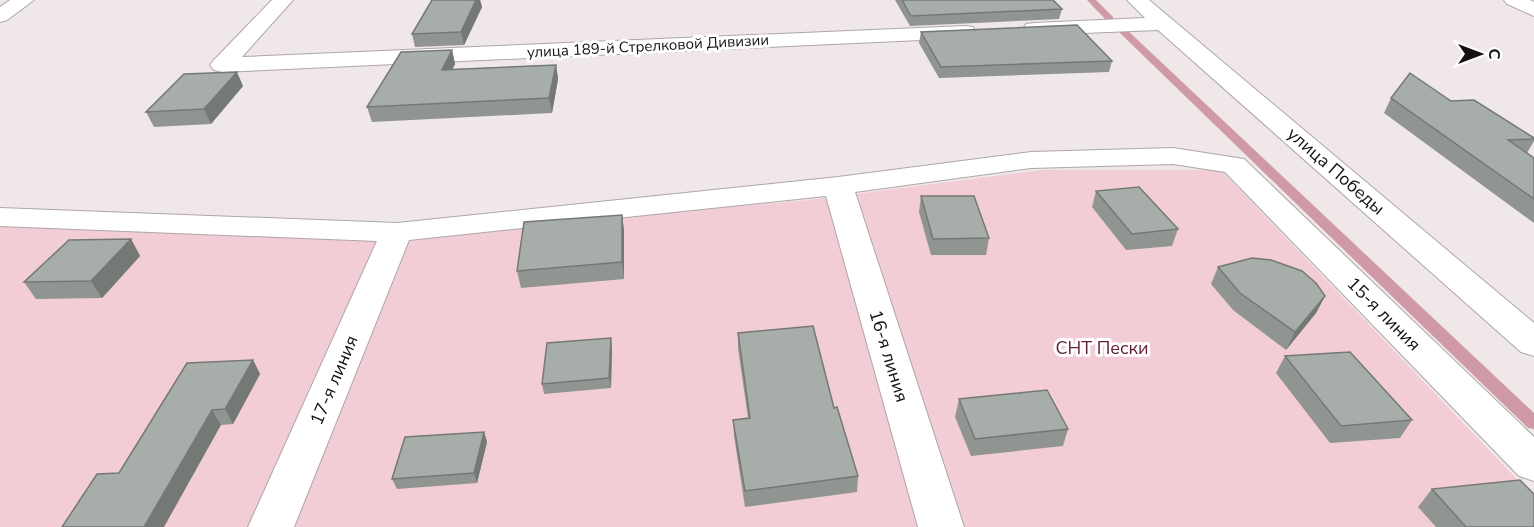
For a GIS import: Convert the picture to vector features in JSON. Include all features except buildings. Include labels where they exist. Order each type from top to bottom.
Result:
[{"type":"street","points":[[0,16],[24,0]]},
{"type":"street","name":"улица 189-й Стрелковой Дивизии","points":[[283,0],[222,65],[985,31]]},
{"type":"street","name":"улица Победы","points":[[1137,0],[1534,343]]},
{"type":"street","points":[[1514,0],[1534,10]]},
{"type":"street","points":[[1009,30],[1164,23]]},
{"type":"street","name":"15-я линия","points":[[838,186],[1031,160],[1173,156],[1234,165],[1534,464]]},
{"type":"street","points":[[0,217],[397,232],[838,186]]},
{"type":"street","name":"16-я линия","points":[[838,186],[941,527]]},
{"type":"street","name":"17-я линия","points":[[271,527],[397,232]]},
{"type":"green space","name":"СНТ Пески","points":[[1042,170],[1221,170],[1534,497],[1534,527],[0,527],[0,224],[369,239],[809,200]]},
{"type":"waterway","points":[[1091,0],[1110,19]]},
{"type":"waterway","points":[[1123,31],[1534,423]]}]
